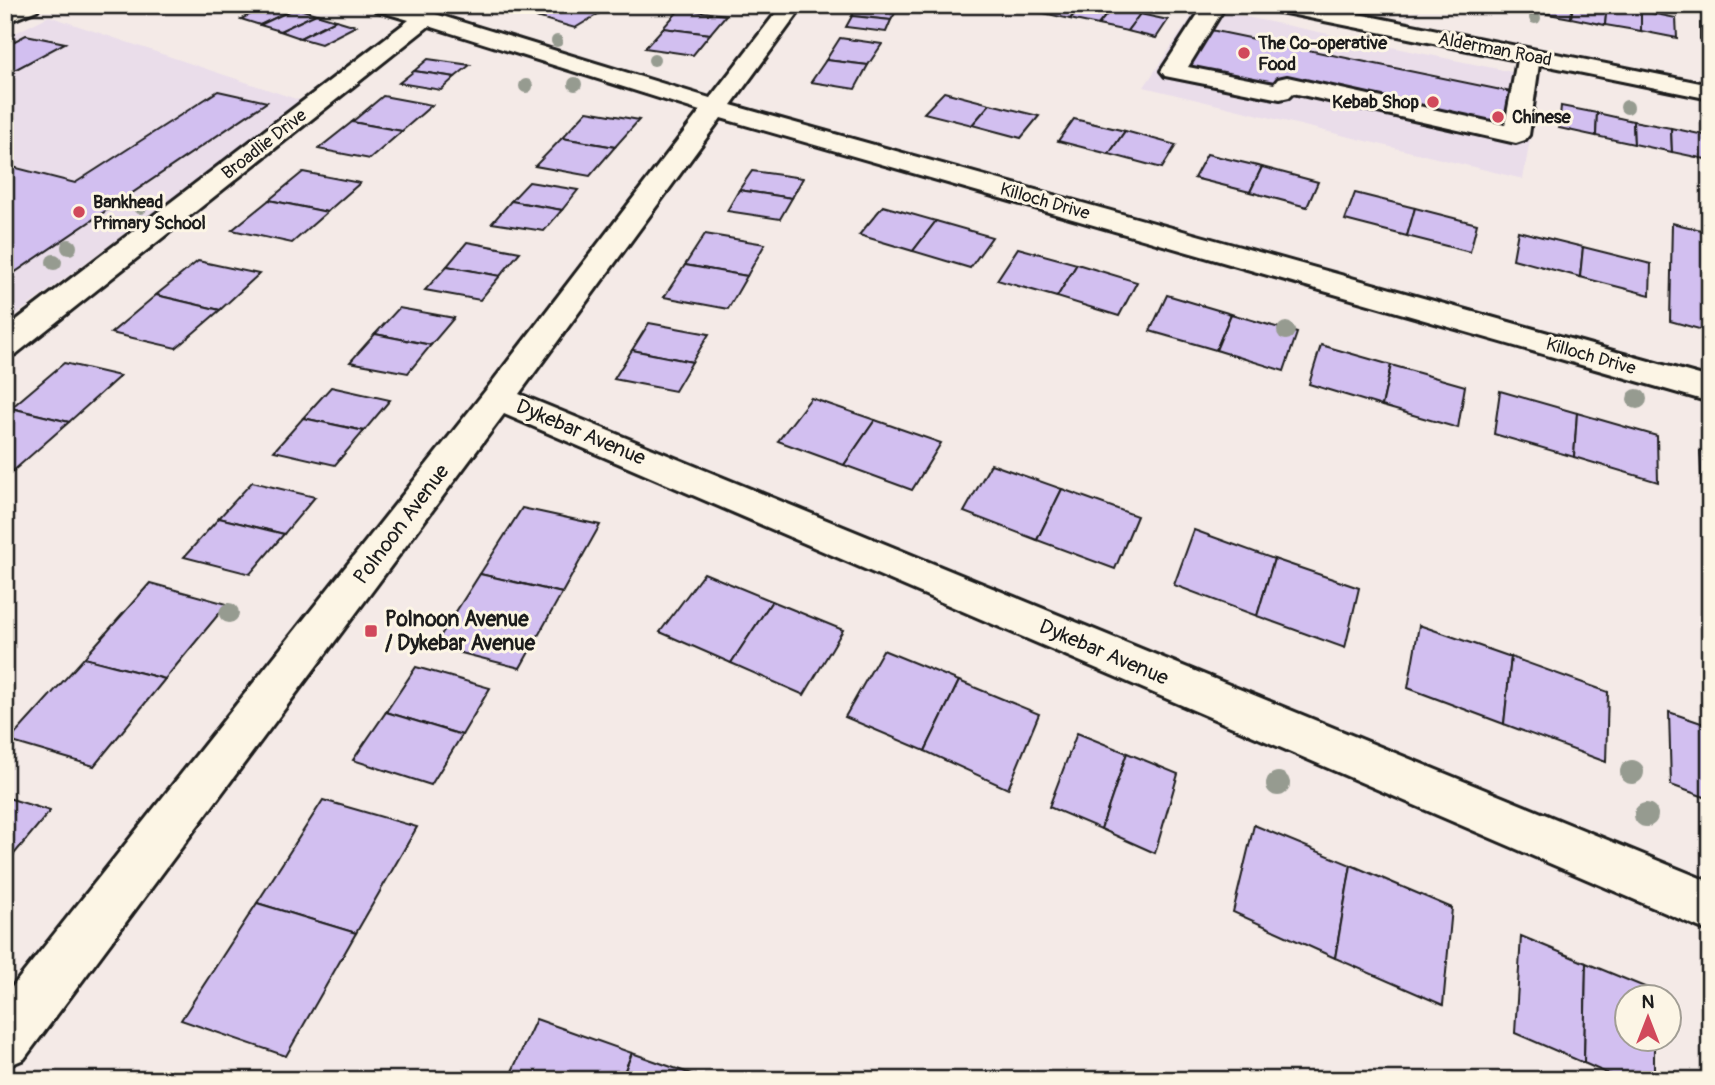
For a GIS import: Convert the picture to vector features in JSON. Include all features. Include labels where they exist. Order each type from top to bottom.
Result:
[{"type":"street","points":[[5,16],[29,5]]},
{"type":"street","name":"Killoch Drive","points":[[383,5],[715,108],[1710,390]]},
{"type":"street","name":"Polnoon Avenue","points":[[5,1040],[498,398],[793,5]]},
{"type":"street","points":[[1214,5],[1173,71],[1280,92],[1287,84],[1516,135],[1529,56]]},
{"type":"street","name":"Alderman Road","points":[[1280,5],[1710,92]]},
{"type":"street","name":"Alderman Road","points":[[1346,5],[1710,78]]},
{"type":"street","name":"Broadlie Drive","points":[[5,346],[424,19]]},
{"type":"street","name":"Dykebar Avenue","points":[[498,398],[1710,906]]},
{"type":"shaded area","points":[[1198,7],[1541,78],[1523,179],[1144,87]]},
{"type":"shaded area","name":"Bankhead Primary School","points":[[49,16],[302,101],[5,323],[5,38]]},
{"type":"building","points":[[269,5],[296,8],[260,25],[241,19]]},
{"type":"building","points":[[511,5],[562,5],[540,18],[505,9]]},
{"type":"building","points":[[562,5],[581,5],[603,11],[575,28],[540,18]]},
{"type":"building","points":[[1050,5],[1043,13],[1016,7]]},
{"type":"building","points":[[1050,5],[1082,5],[1070,19],[1043,13]]},
{"type":"building","points":[[1082,5],[1112,8],[1098,25],[1070,19]]},
{"type":"building","points":[[1504,5],[1538,5],[1537,12]]},
{"type":"building","points":[[1538,5],[1573,5],[1571,18],[1537,12]]},
{"type":"building","points":[[1573,5],[1607,5],[1605,25],[1571,18]]},
{"type":"building","points":[[1607,5],[1641,11],[1641,31],[1605,25]]},
{"type":"building","points":[[858,6],[897,10],[891,20],[852,16]]},
{"type":"building","points":[[296,8],[316,14],[280,31],[260,25]]},
{"type":"building","points":[[1112,8],[1140,14],[1127,31],[1098,25]]},
{"type":"building","points":[[680,9],[726,15],[710,34],[663,28]]},
{"type":"building","points":[[1641,11],[1676,18],[1677,38],[1641,31]]},
{"type":"building","points":[[316,14],[336,20],[300,38],[280,31]]},
{"type":"building","points":[[1140,14],[1168,20],[1156,38],[1127,31]]},
{"type":"building","points":[[852,16],[891,20],[886,32],[846,27]]},
{"type":"building","points":[[336,20],[356,26],[321,44],[300,38]]},
{"type":"building","points":[[1700,23],[1710,24],[1710,41],[1700,39]]},
{"type":"building","points":[[663,28],[710,34],[693,55],[645,48]]},
{"type":"building","points":[[1206,29],[1511,92],[1505,127],[1183,67]]},
{"type":"building","points":[[26,35],[65,43],[5,75],[5,46]]},
{"type":"building","points":[[840,38],[882,44],[868,65],[826,60]]},
{"type":"building","points":[[428,59],[470,65],[455,77],[414,71]]},
{"type":"building","points":[[826,60],[868,65],[855,89],[811,82]]},
{"type":"building","points":[[414,71],[455,77],[441,90],[399,83]]},
{"type":"building","points":[[218,91],[267,102],[5,279],[5,241],[11,237],[5,236],[5,165],[75,183]]},
{"type":"building","points":[[944,92],[990,104],[972,125],[924,113]]},
{"type":"building","points":[[383,96],[432,105],[402,131],[352,122]]},
{"type":"building","points":[[990,104],[1039,116],[1021,138],[972,125]]},
{"type":"building","points":[[1561,106],[1597,113],[1596,136],[1559,128]]},
{"type":"building","points":[[587,111],[639,120],[615,147],[562,138]]},
{"type":"building","points":[[1597,113],[1633,121],[1634,144],[1596,136]]},
{"type":"building","points":[[1074,119],[1125,131],[1109,154],[1058,141]]},
{"type":"building","points":[[1633,121],[1671,128],[1672,152],[1634,144]]},
{"type":"building","points":[[352,122],[402,131],[370,159],[318,149]]},
{"type":"building","points":[[1671,128],[1709,136],[1710,160],[1672,152]]},
{"type":"building","points":[[1125,131],[1176,145],[1162,168],[1109,154]]},
{"type":"building","points":[[562,138],[615,147],[590,176],[535,166]]},
{"type":"building","points":[[1207,154],[1262,167],[1250,192],[1194,178]]},
{"type":"building","points":[[1262,167],[1318,182],[1307,207],[1250,192]]},
{"type":"building","points":[[752,171],[803,178],[792,198],[739,190]]},
{"type":"building","points":[[303,172],[360,183],[327,212],[269,200]]},
{"type":"building","points":[[529,182],[578,190],[562,210],[511,201]]},
{"type":"building","points":[[739,190],[792,198],[780,219],[727,211]]},
{"type":"building","points":[[1355,193],[1415,208],[1407,236],[1345,220]]},
{"type":"building","points":[[269,200],[327,212],[292,243],[232,230]]},
{"type":"building","points":[[511,201],[562,210],[544,231],[492,223]]},
{"type":"building","points":[[883,206],[936,221],[913,251],[859,235]]},
{"type":"building","points":[[1415,208],[1477,224],[1470,252],[1407,236]]},
{"type":"building","points":[[936,221],[992,237],[970,268],[913,251]]},
{"type":"building","points":[[1672,223],[1710,232],[1710,332],[1670,321]]},
{"type":"building","points":[[1518,231],[1583,247],[1580,277],[1513,259]]},
{"type":"building","points":[[705,234],[765,244],[747,276],[685,265]]},
{"type":"building","points":[[467,242],[520,252],[500,276],[447,266]]},
{"type":"building","points":[[1583,247],[1651,264],[1650,295],[1580,277]]},
{"type":"building","points":[[1018,248],[1077,264],[1057,297],[997,280]]},
{"type":"building","points":[[198,261],[259,274],[220,310],[156,295]]},
{"type":"building","points":[[1077,264],[1137,282],[1119,316],[1057,297]]},
{"type":"building","points":[[685,265],[747,276],[728,309],[664,297]]},
{"type":"building","points":[[447,266],[500,276],[480,300],[425,290]]},
{"type":"building","points":[[156,295],[220,310],[176,348],[111,333]]},
{"type":"building","points":[[1167,295],[1231,314],[1216,350],[1150,331]]},
{"type":"building","points":[[399,308],[454,318],[431,345],[375,334]]},
{"type":"building","points":[[1231,314],[1297,333],[1284,371],[1216,350]]},
{"type":"building","points":[[649,323],[709,334],[692,362],[632,350]]},
{"type":"building","points":[[375,334],[431,345],[408,373],[350,362]]},
{"type":"building","points":[[1321,345],[1391,365],[1382,406],[1309,384]]},
{"type":"building","points":[[632,350],[692,362],[675,391],[614,379]]},
{"type":"building","points":[[64,363],[120,376],[69,422],[11,408]]},
{"type":"building","points":[[1391,365],[1465,386],[1458,428],[1382,406]]},
{"type":"building","points":[[331,387],[390,400],[364,431],[303,418]]},
{"type":"building","points":[[1500,391],[1577,413],[1574,457],[1494,434]]},
{"type":"building","points":[[811,398],[875,420],[844,465],[778,441]]},
{"type":"building","points":[[11,408],[69,422],[12,472],[5,470],[5,412]]},
{"type":"building","points":[[1577,413],[1657,436],[1658,482],[1574,457]]},
{"type":"building","points":[[303,418],[364,431],[335,465],[274,451]]},
{"type":"building","points":[[875,420],[941,443],[912,490],[844,465]]},
{"type":"building","points":[[1700,451],[1710,453],[1710,500],[1702,498]]},
{"type":"building","points":[[991,464],[1062,489],[1037,540],[964,512]]},
{"type":"building","points":[[252,482],[315,497],[284,534],[219,518]]},
{"type":"building","points":[[1062,489],[1137,516],[1115,569],[1037,540]]},
{"type":"building","points":[[522,508],[600,525],[562,593],[480,574]]},
{"type":"building","points":[[219,518],[284,534],[250,574],[184,557]]},
{"type":"building","points":[[1194,530],[1274,559],[1257,616],[1174,585]]},
{"type":"building","points":[[1274,559],[1359,588],[1345,648],[1257,616]]},
{"type":"building","points":[[704,573],[772,601],[731,663],[660,632]]},
{"type":"building","points":[[480,574],[562,593],[520,668],[434,646]]},
{"type":"building","points":[[150,583],[227,604],[165,679],[84,658]]},
{"type":"building","points":[[772,601],[843,630],[804,695],[731,663]]},
{"type":"building","points":[[1419,625],[1511,657],[1504,724],[1408,688]]},
{"type":"building","points":[[883,650],[959,681],[925,751],[845,717]]},
{"type":"building","points":[[1511,657],[1608,692],[1606,762],[1504,724]]},
{"type":"building","points":[[84,658],[165,679],[94,766],[9,741]]},
{"type":"building","points":[[416,667],[490,688],[462,735],[386,712]]},
{"type":"building","points":[[959,681],[1039,714],[1008,789],[925,751]]},
{"type":"building","points":[[386,712],[462,735],[431,785],[353,760]]},
{"type":"building","points":[[1669,712],[1710,726],[1710,799],[1671,785]]},
{"type":"building","points":[[1077,733],[1127,753],[1101,829],[1049,807]]},
{"type":"building","points":[[1127,753],[1178,774],[1155,853],[1101,829]]},
{"type":"building","points":[[5,797],[50,811],[5,865]]},
{"type":"building","points":[[323,800],[417,827],[356,933],[257,903]]},
{"type":"building","points":[[1254,825],[1351,865],[1335,958],[1233,912]]},
{"type":"building","points":[[1351,865],[1452,908],[1443,1005],[1335,958]]},
{"type":"building","points":[[257,903],[356,933],[286,1056],[181,1020]]},
{"type":"building","points":[[1521,936],[1586,963],[1584,1063],[1515,1033]]},
{"type":"building","points":[[1586,963],[1637,984],[1614,984],[1614,1054],[1654,1054],[1654,1080],[1622,1080],[1584,1063]]},
{"type":"building","points":[[536,1019],[632,1053],[621,1080],[508,1080]]},
{"type":"building","points":[[632,1053],[708,1080],[621,1080]]},
{"type":"place","name":"The Co-operative Food","points":[[1244,53]]},
{"type":"place","name":"Kebab Shop","points":[[1433,102]]},
{"type":"place","name":"Chinese","points":[[1498,117]]},
{"type":"place","name":"Bankhead Primary School","points":[[79,212]]},
{"type":"place","name":"Polnoon Avenue / Dykebar Avenue","points":[[371,631]]}]
